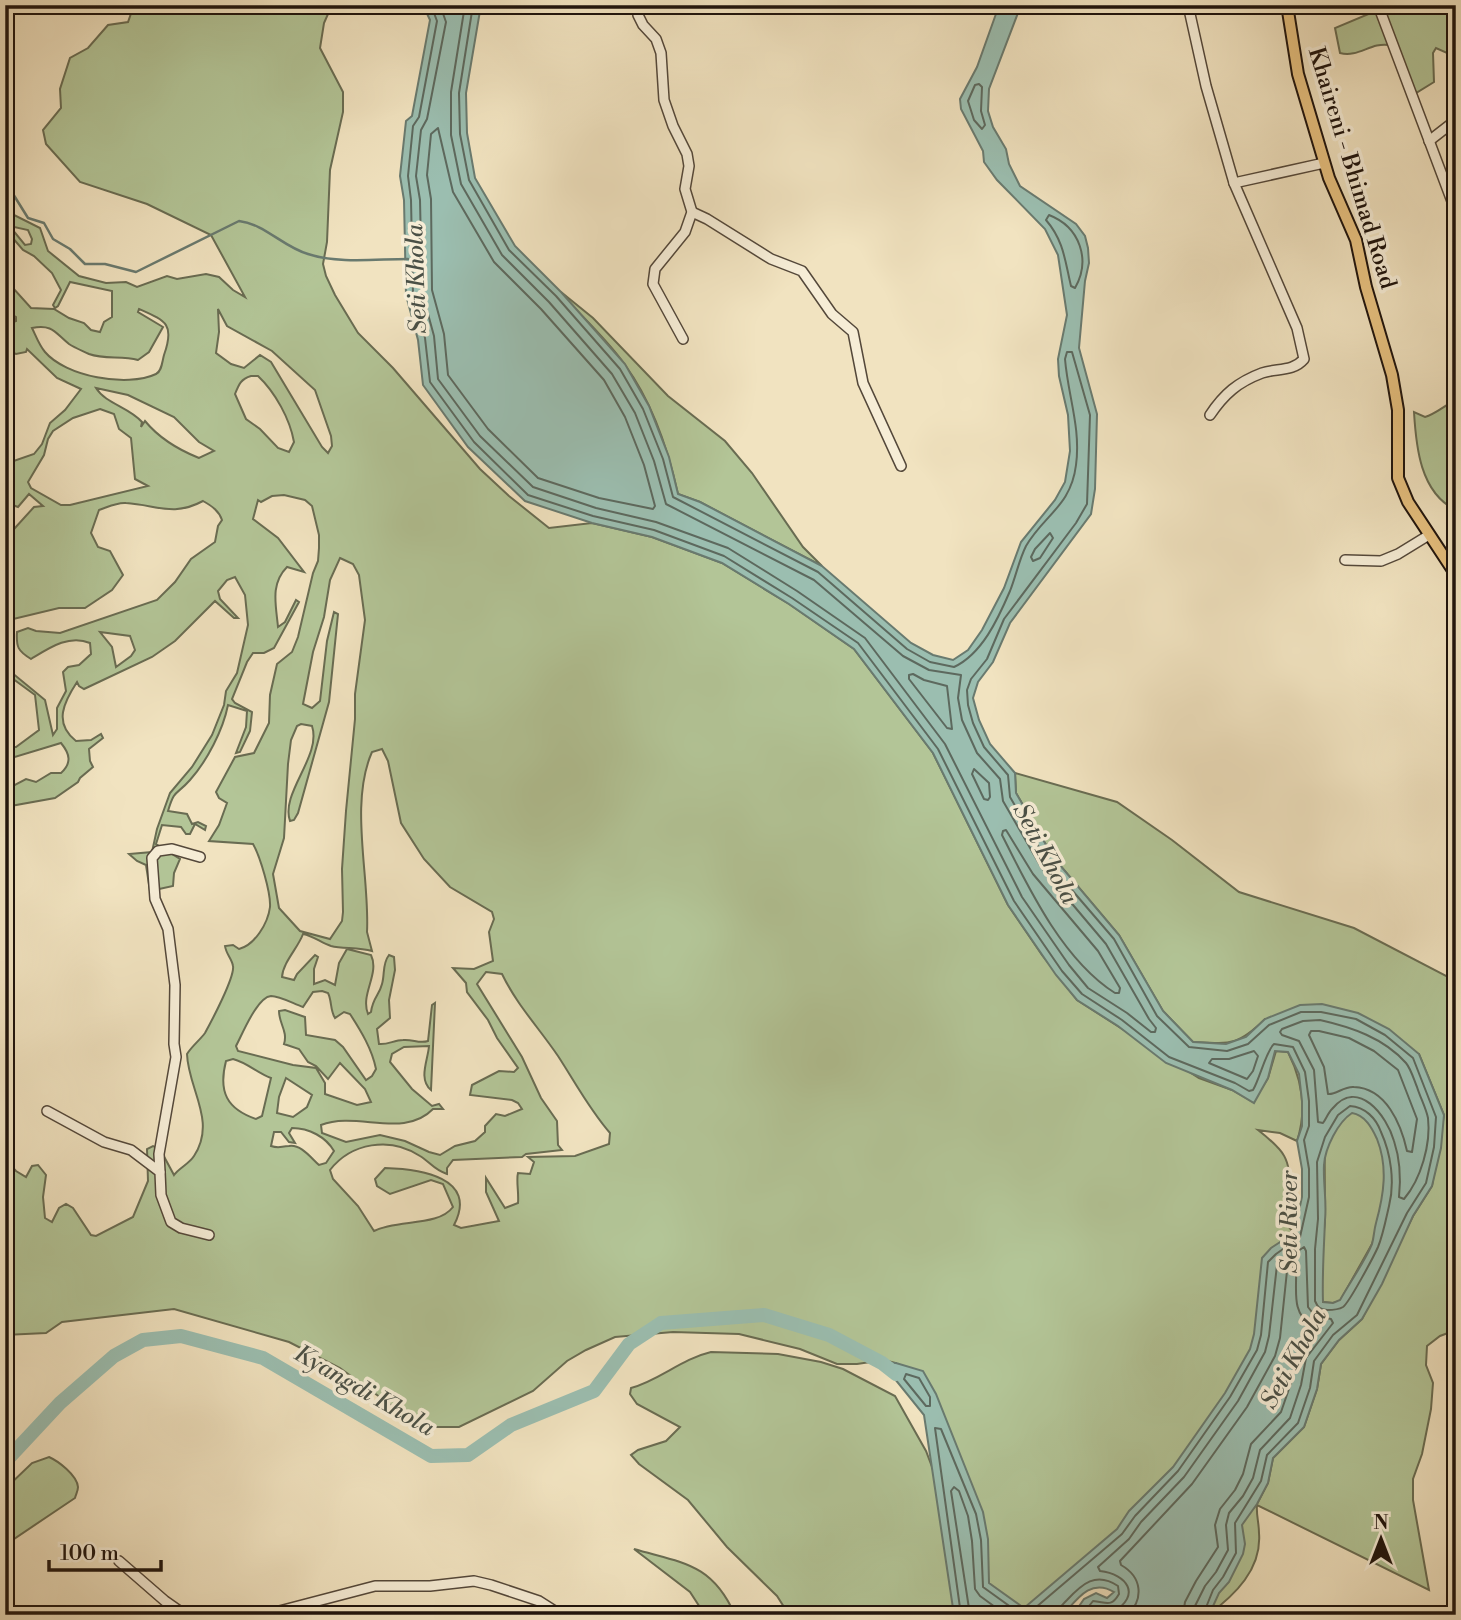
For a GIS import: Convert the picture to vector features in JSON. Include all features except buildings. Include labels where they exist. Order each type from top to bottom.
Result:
[{"type":"main road","name":"Khaireni - Bhimad Road","points":[[1287,5],[1298,74],[1324,163],[1355,236],[1366,288],[1392,375],[1398,410],[1398,478],[1408,502],[1456,575]]},
{"type":"street","points":[[638,5],[638,15],[643,26],[656,39],[661,53],[664,100],[687,154],[689,166],[685,189],[692,212],[685,232],[656,269],[653,284],[682,339]]},
{"type":"street","points":[[1188,5],[1206,86],[1234,183],[1297,328],[1304,359],[1289,369],[1262,373],[1224,393],[1210,415]]},
{"type":"street","points":[[1379,5],[1456,212]]},
{"type":"street","points":[[1429,141],[1456,120]]},
{"type":"street","points":[[1234,183],[1324,163]]},
{"type":"street","points":[[692,212],[771,259],[802,271],[832,314],[853,332],[863,383],[901,466]]},
{"type":"street","points":[[1345,560],[1381,561],[1398,554],[1429,534]]},
{"type":"street","points":[[200,857],[172,849],[158,851],[152,858],[155,899],[168,929],[175,985],[176,1058],[159,1154],[161,1195],[171,1222],[181,1228],[209,1235]]},
{"type":"street","points":[[47,1111],[104,1142],[131,1150],[160,1172]]},
{"type":"street","points":[[119,1561],[164,1601],[185,1615]]},
{"type":"street","points":[[264,1615],[375,1586],[430,1586],[474,1581],[539,1601],[561,1615]]},
{"type":"green space","points":[[134,5],[332,5],[324,23],[320,48],[343,92],[343,112],[330,170],[327,242],[323,264],[326,276],[358,333],[393,368],[480,469],[549,528],[592,523],[652,537],[722,563],[789,604],[854,649],[933,753],[1008,905],[1077,1000],[1199,1078],[1232,1090],[1253,1102],[1268,1078],[1276,1051],[1288,1052],[1297,1073],[1302,1096],[1302,1118],[1297,1141],[1280,1133],[1258,1130],[1280,1150],[1287,1163],[1291,1192],[1289,1227],[1294,1234],[1258,1360],[1171,1486],[1029,1615],[983,1615],[947,1444],[896,1363],[884,1360],[837,1364],[800,1349],[739,1334],[673,1332],[615,1337],[567,1361],[533,1391],[459,1427],[421,1427],[340,1368],[289,1342],[174,1309],[62,1322],[46,1333],[5,1335],[5,1159],[26,1177],[32,1166],[38,1165],[46,1175],[43,1197],[45,1218],[52,1222],[59,1208],[66,1204],[73,1208],[91,1235],[96,1236],[133,1217],[148,1181],[147,1149],[153,1146],[160,1149],[174,1175],[192,1159],[200,1143],[202,1118],[187,1054],[205,1033],[233,972],[225,946],[233,945],[239,949],[250,943],[264,926],[270,907],[265,875],[253,844],[209,841],[219,825],[227,803],[219,798],[216,792],[235,757],[254,753],[269,723],[270,695],[277,664],[292,652],[298,637],[318,561],[319,535],[312,506],[305,500],[284,495],[272,496],[261,502],[258,500],[253,519],[278,538],[304,572],[287,567],[278,580],[275,595],[278,627],[285,622],[296,600],[299,602],[274,648],[264,653],[253,653],[232,699],[252,712],[250,731],[240,752],[236,753],[246,727],[247,711],[228,705],[208,755],[172,799],[168,811],[187,814],[192,824],[198,822],[206,826],[205,830],[195,824],[190,834],[186,834],[181,827],[162,825],[156,844],[180,859],[174,873],[173,886],[150,891],[146,865],[129,854],[152,852],[170,793],[192,767],[212,735],[224,705],[226,691],[237,673],[248,625],[245,595],[235,577],[227,580],[218,591],[220,599],[238,618],[234,618],[215,601],[175,641],[152,657],[84,689],[77,682],[65,705],[63,720],[69,734],[76,741],[91,740],[101,734],[103,738],[89,749],[93,767],[78,782],[55,798],[5,807],[5,790],[26,779],[36,782],[51,773],[61,773],[67,766],[68,758],[61,743],[5,760],[5,747],[16,747],[39,730],[35,695],[5,673],[5,667],[45,700],[53,735],[57,729],[57,708],[66,691],[63,672],[68,667],[79,665],[91,654],[90,643],[74,640],[59,643],[31,659],[19,648],[17,632],[28,628],[60,633],[157,600],[175,582],[191,559],[215,542],[222,520],[215,509],[203,501],[174,509],[123,503],[99,510],[91,533],[98,547],[110,551],[123,575],[112,590],[85,608],[59,608],[5,621],[5,539],[34,507],[43,506],[29,494],[18,507],[7,503],[5,464],[34,454],[42,444],[50,423],[65,410],[81,389],[57,378],[27,349],[26,352],[16,354],[6,348],[5,325],[16,321],[16,317],[5,311],[5,279],[31,308],[54,309],[84,323],[91,330],[100,332],[104,322],[112,317],[112,291],[70,282],[55,308],[53,305],[61,290],[52,273],[34,256],[23,250],[5,229],[12,229],[25,245],[31,244],[28,230],[5,225],[5,191],[14,215],[40,228],[48,251],[79,276],[106,283],[126,282],[137,287],[167,276],[177,279],[206,274],[219,277],[245,297],[211,235],[147,204],[80,182],[46,144],[43,130],[61,108],[60,89],[70,58],[88,48],[108,25],[128,22]],"holes":[[[139,309],[162,321],[169,336],[158,373],[129,380],[97,377],[67,368],[45,352],[32,328],[49,328],[69,344],[89,354],[138,360],[149,352],[163,327],[138,312]],[[218,309],[227,326],[272,351],[315,390],[331,436],[332,446],[328,453],[271,362],[260,355],[244,368],[231,364],[216,353]],[[258,376],[276,398],[292,433],[294,442],[289,452],[278,448],[246,419],[235,394],[243,380]],[[96,388],[128,395],[174,417],[199,442],[214,451],[199,458],[184,451],[163,438],[145,421],[141,427],[142,422],[137,417],[106,398]],[[100,409],[114,414],[119,429],[131,438],[135,479],[148,486],[61,505],[31,488],[28,482],[44,455],[53,431],[73,418]],[[340,558],[353,564],[359,575],[365,620],[355,694],[346,811],[342,869],[343,912],[342,921],[330,939],[300,931],[279,908],[273,874],[284,838],[291,740],[297,726],[312,726],[314,738],[291,799],[288,810],[290,821],[294,820],[298,813],[329,702],[338,614],[334,612],[327,641],[320,701],[312,708],[303,704],[313,652],[324,617],[330,580]],[[100,632],[130,636],[135,650],[116,667],[112,647]],[[382,749],[388,761],[401,823],[424,859],[450,887],[492,912],[494,919],[489,932],[493,961],[474,969],[453,968],[466,983],[467,992],[518,1068],[514,1072],[499,1071],[472,1085],[470,1095],[512,1100],[522,1109],[505,1116],[496,1114],[485,1126],[485,1132],[475,1141],[455,1146],[440,1155],[405,1141],[380,1135],[346,1142],[322,1133],[321,1125],[350,1121],[394,1124],[421,1118],[433,1109],[443,1109],[439,1104],[432,1106],[412,1089],[390,1062],[392,1054],[404,1047],[429,1046],[424,1075],[431,1090],[435,1003],[432,1005],[428,1041],[403,1040],[379,1044],[377,1029],[390,1018],[389,1000],[395,970],[394,957],[389,955],[387,958],[381,988],[368,1014],[366,999],[373,969],[371,955],[347,949],[339,963],[335,985],[325,980],[314,984],[314,969],[318,957],[315,955],[294,980],[282,977],[285,966],[303,934],[331,946],[372,951],[367,932],[362,794],[365,772],[372,752]],[[486,972],[502,974],[521,1006],[610,1133],[609,1144],[575,1156],[528,1157],[534,1162],[530,1174],[518,1173],[518,1203],[505,1208],[486,1178],[486,1192],[499,1221],[461,1228],[454,1225],[460,1209],[459,1196],[452,1186],[442,1179],[414,1171],[385,1168],[375,1179],[377,1186],[390,1194],[431,1180],[443,1184],[453,1207],[438,1218],[383,1227],[374,1231],[358,1206],[333,1179],[330,1170],[339,1161],[360,1148],[372,1145],[396,1146],[408,1150],[447,1174],[447,1168],[453,1160],[522,1157],[526,1154],[562,1150],[558,1145],[557,1121],[541,1098],[522,1057],[477,984]],[[322,991],[328,993],[335,1018],[344,1012],[350,1014],[369,1047],[376,1069],[366,1080],[335,1040],[306,1035],[305,1017],[285,1010],[279,1011],[285,1035],[284,1044],[299,1049],[308,1062],[316,1066],[328,1079],[340,1063],[365,1089],[371,1102],[357,1105],[325,1094],[325,1083],[316,1068],[238,1051],[236,1046],[260,1003],[271,996],[303,1007],[313,992]],[[233,1059],[271,1078],[262,1116],[256,1119],[232,1104],[224,1090],[226,1061]],[[286,1078],[312,1095],[307,1107],[293,1117],[277,1113]],[[292,1128],[305,1130],[322,1138],[334,1151],[326,1163],[319,1165],[298,1147],[271,1146],[274,1132],[281,1132],[289,1142],[295,1143],[289,1133]]]},
{"type":"green space","points":[[1374,5],[1456,5],[1456,57],[1436,48],[1433,53],[1434,82],[1416,93],[1406,87],[1389,45],[1347,54],[1340,53],[1335,28],[1371,13]]},
{"type":"green space","points":[[561,292],[593,318],[668,396],[725,441],[752,473],[803,547],[822,566],[700,502],[678,494],[658,427],[644,395],[610,346]]},
{"type":"green space","points":[[1456,400],[1456,510],[1444,502],[1427,480],[1416,439],[1414,412],[1425,417]]},
{"type":"green space","points":[[1015,773],[1117,802],[1239,892],[1354,928],[1456,981],[1456,1330],[1440,1336],[1427,1346],[1426,1365],[1433,1383],[1431,1409],[1422,1454],[1413,1479],[1413,1500],[1429,1590],[1257,1505],[1259,1546],[1256,1558],[1237,1590],[1208,1615],[1237,1527],[1257,1504],[1268,1483],[1273,1458],[1304,1427],[1317,1389],[1321,1364],[1339,1340],[1362,1319],[1413,1216],[1432,1186],[1444,1115],[1419,1054],[1265,1019],[1240,1039],[1225,1043],[1193,1042],[1163,1011],[1119,935],[1053,857],[1016,793]]},
{"type":"green space","points":[[1324,1037],[1411,1121],[1372,1244],[1340,1301],[1333,1303],[1322,1302],[1325,1220]]},
{"type":"green space","points":[[711,1352],[778,1354],[821,1362],[843,1369],[895,1396],[926,1451],[943,1496],[965,1615],[783,1615],[784,1607],[777,1596],[727,1547],[688,1500],[639,1464],[631,1455],[666,1441],[680,1427],[637,1404],[630,1394],[631,1388],[690,1359]]},
{"type":"green space","points":[[49,1457],[71,1473],[77,1482],[75,1498],[5,1545],[5,1489],[32,1463]]},
{"type":"green space","points":[[634,1549],[681,1562],[706,1575],[726,1598],[735,1615],[705,1615],[690,1592]]},
{"type":"water","name":"Seti Khola","points":[[423,5],[481,5],[466,93],[467,133],[475,178],[515,246],[561,292],[625,364],[649,406],[669,457],[678,494],[700,502],[822,566],[911,643],[933,655],[953,660],[968,650],[982,630],[1004,588],[1021,542],[1055,500],[1065,482],[1070,451],[1068,415],[1059,376],[1058,359],[1067,315],[1058,255],[1045,229],[997,180],[984,162],[983,151],[961,109],[960,99],[977,67],[997,11],[1005,5],[1021,5],[989,89],[988,111],[1020,186],[1076,224],[1085,236],[1089,263],[1079,348],[1097,414],[1095,489],[1091,514],[1010,623],[993,662],[978,682],[973,698],[979,720],[990,744],[1015,773],[1016,793],[1053,857],[1119,935],[1163,1011],[1193,1042],[1226,1044],[1246,1037],[1265,1019],[1300,1005],[1322,1004],[1358,1013],[1389,1029],[1419,1054],[1444,1115],[1441,1148],[1432,1186],[1413,1216],[1382,1284],[1362,1319],[1339,1340],[1321,1364],[1317,1389],[1304,1427],[1273,1458],[1268,1483],[1242,1525],[1245,1544],[1243,1554],[1209,1615],[1073,1615],[1084,1599],[1096,1593],[1107,1598],[1114,1592],[1098,1587],[1085,1592],[1063,1615],[954,1615],[924,1415],[882,1363],[896,1363],[923,1371],[936,1394],[983,1512],[988,1539],[989,1583],[1024,1608],[1117,1529],[1129,1511],[1173,1467],[1225,1393],[1250,1349],[1262,1258],[1271,1248],[1294,1233],[1302,1197],[1302,1169],[1297,1141],[1302,1126],[1299,1074],[1288,1052],[1275,1051],[1268,1078],[1254,1103],[1232,1090],[1166,1063],[1118,1026],[1077,1000],[1056,975],[1008,905],[933,753],[854,649],[789,604],[722,563],[652,537],[592,523],[525,501],[468,447],[423,385],[418,340],[406,295],[404,200],[400,176],[406,121],[412,116],[430,20]],"holes":[[[1352,1113],[1357,1114],[1370,1126],[1380,1149],[1384,1170],[1381,1202],[1372,1244],[1361,1265],[1340,1300],[1333,1303],[1323,1302],[1325,1158],[1337,1129]]]},
{"type":"waterway","name":"Seti Khola","points":[[5,181],[28,218],[44,223],[53,239],[70,249],[85,264],[105,264],[136,272],[239,221],[257,226],[299,251],[320,257],[345,260],[408,259]]},
{"type":"waterway","name":"Kyangdi Khola","points":[[5,1462],[60,1403],[114,1356],[143,1340],[181,1336],[263,1358],[431,1456],[468,1455],[511,1425],[594,1391],[629,1344],[661,1323],[764,1315],[829,1335],[882,1363],[896,1374]]},
{"type":"water label","name":"Seti River","points":[[1290,1222]]}]
